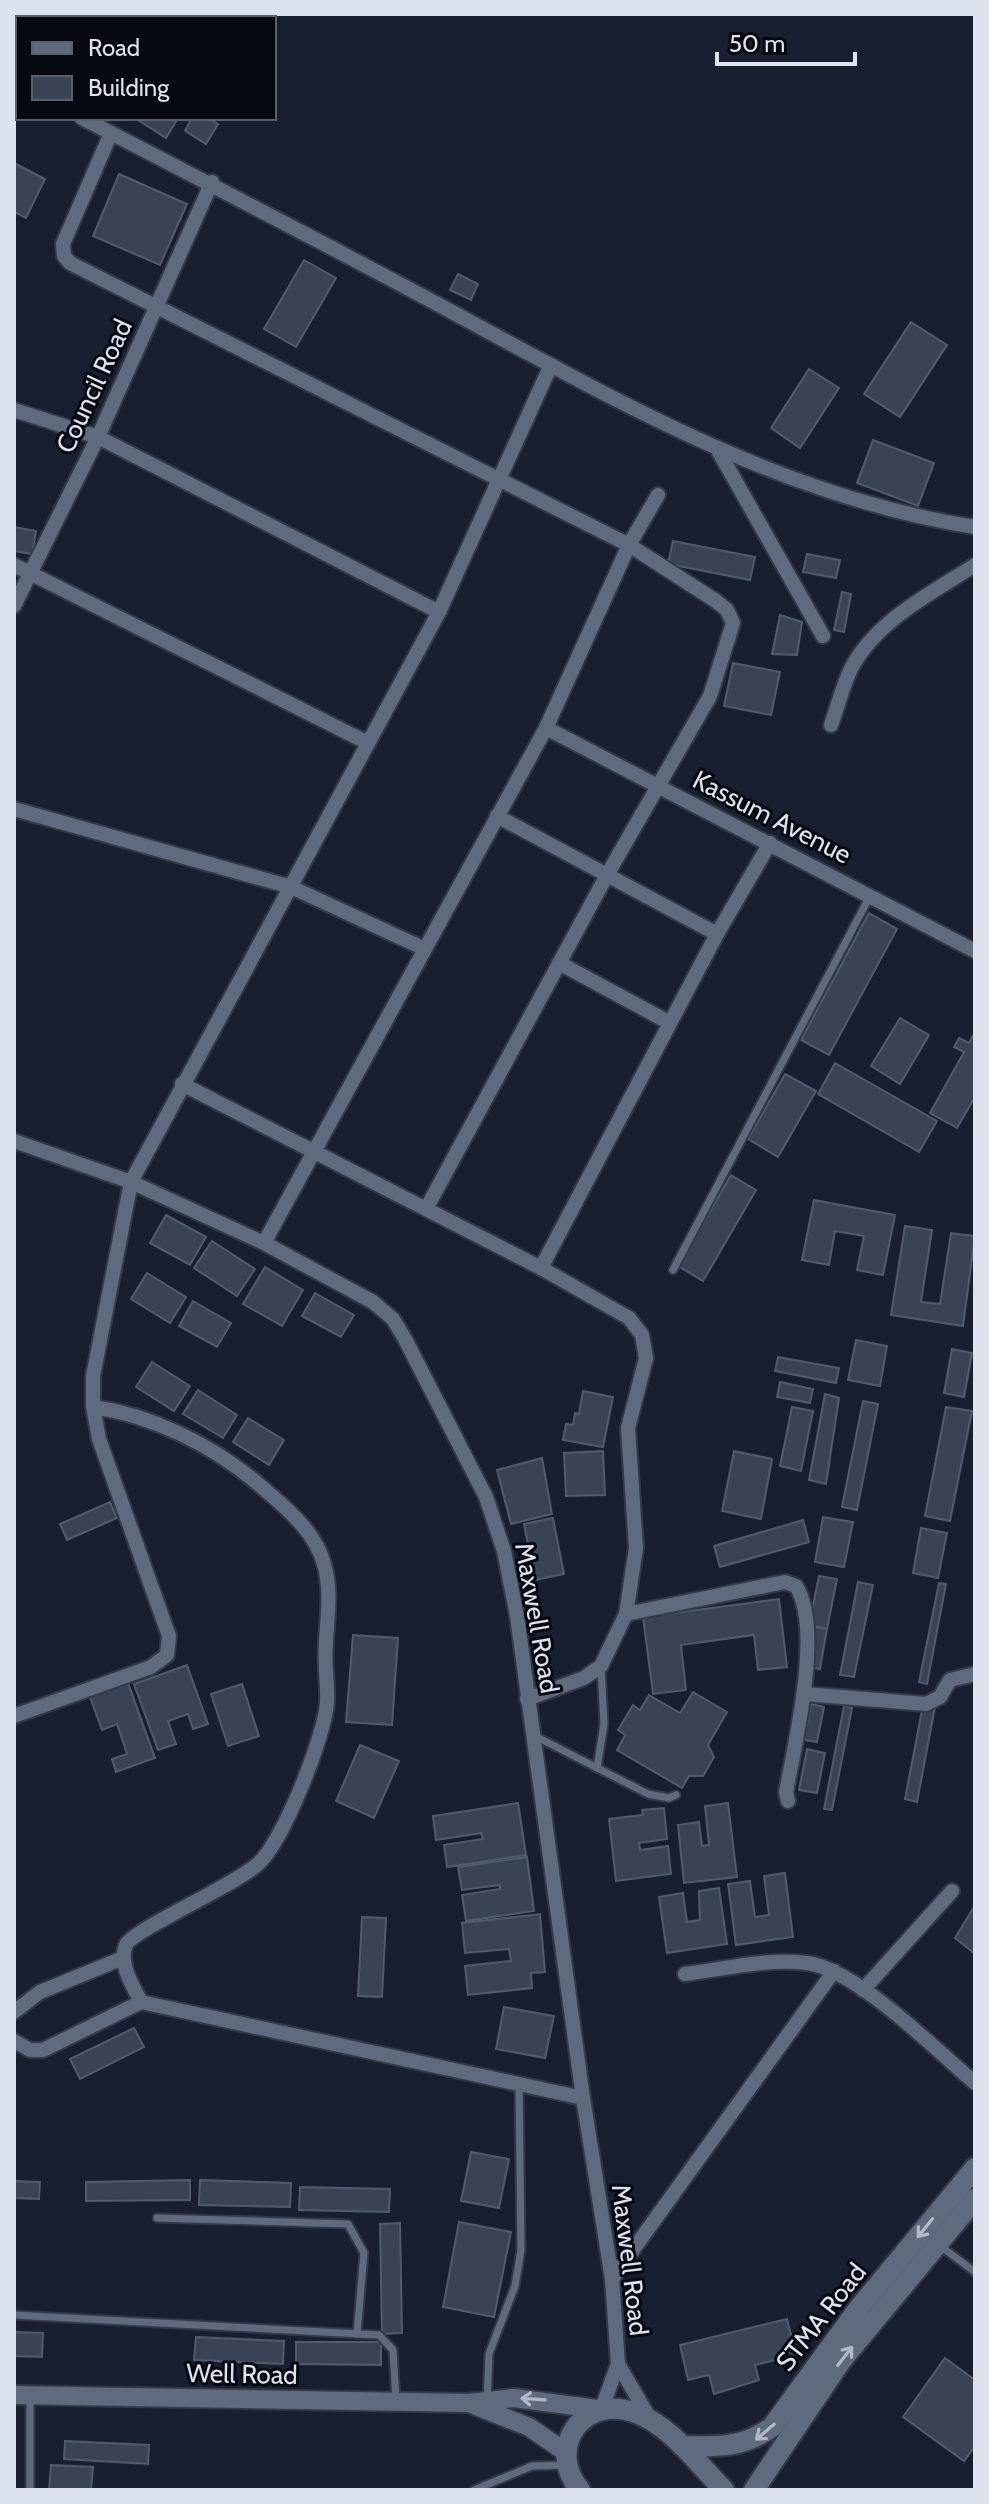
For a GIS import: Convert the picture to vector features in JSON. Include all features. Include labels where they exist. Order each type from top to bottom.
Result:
[{"type":"main road","name":"STMA Road","points":[[682,2446],[732,2447],[754,2441],[772,2427],[859,2308],[975,2168]]},
{"type":"main road","name":"STMA Road","points":[[754,2490],[841,2361],[975,2199]]},
{"type":"main road","points":[[580,2490],[567,2460],[571,2436],[582,2420],[599,2408],[619,2408],[650,2420],[682,2446],[724,2490]]},
{"type":"street","points":[[86,120],[212,182],[719,452],[786,478],[868,502],[975,527]]},
{"type":"street","points":[[111,133],[63,244],[64,256],[70,263],[629,545],[716,601],[727,610],[733,623],[710,696],[607,875],[426,1209]]},
{"type":"street","name":"Council Road","points":[[14,606],[98,437],[212,182]]},
{"type":"street","points":[[14,1716],[151,1667],[167,1655],[169,1636],[99,1439],[93,1407],[93,1376],[131,1182],[439,612],[551,365]]},
{"type":"street","points":[[14,410],[98,437],[439,612]]},
{"type":"street","points":[[719,452],[823,636]]},
{"type":"street","points":[[264,1243],[546,728],[629,545],[658,495]]},
{"type":"street","points":[[14,565],[368,743]]},
{"type":"street","points":[[831,725],[851,668],[865,648],[912,605],[975,565]]},
{"type":"street","name":"Kassum Avenue","points":[[546,728],[975,951]]},
{"type":"street","points":[[14,809],[291,887],[425,949]]},
{"type":"street","points":[[497,816],[717,934]]},
{"type":"street","points":[[541,1268],[717,934],[770,843]]},
{"type":"street","points":[[559,963],[670,1023]]},
{"type":"street","points":[[182,1084],[541,1268],[629,1318],[642,1335],[646,1358],[628,1428],[636,1548],[626,1614],[601,1666],[584,1678],[527,1699]]},
{"type":"street","name":"Maxwell Road","points":[[14,1141],[131,1182],[264,1243],[373,1302],[399,1329],[486,1497],[504,1551],[515,1603],[583,2098],[612,2279],[618,2364],[650,2420]]},
{"type":"street","points":[[93,1407],[153,1420],[253,1480],[306,1528],[324,1563],[330,1600],[324,1722],[273,1849],[255,1866],[207,1898],[137,1932],[126,1944],[123,1958],[141,2002]]},
{"type":"street","points":[[626,1614],[785,1582],[796,1586],[805,1611],[805,1694],[786,1792],[788,1801]]},
{"type":"street","points":[[805,1694],[926,1704],[940,1697],[950,1680],[975,1674]]},
{"type":"street","points":[[863,1990],[952,1891]]},
{"type":"street","points":[[14,2012],[40,1992],[123,1958]]},
{"type":"street","points":[[685,1974],[780,1962],[809,1963],[834,1971],[863,1990],[975,2083]]},
{"type":"street","points":[[612,2279],[834,1971]]},
{"type":"street","points":[[14,2041],[30,2050],[43,2050],[141,2002],[583,2098]]},
{"type":"street","name":"Maxwell Road","points":[[599,2408],[618,2364]]},
{"type":"street","name":"Well Road","points":[[22,2395],[396,2402],[542,2399],[599,2408]]},
{"type":"street","name":"Well Road","points":[[478,2402],[529,2427],[567,2460]]},
{"type":"lane","points":[[673,1270],[870,896]]},
{"type":"lane","points":[[597,1768],[604,1724],[601,1666]]},
{"type":"lane","points":[[532,1734],[648,1794],[669,1798],[676,1795]]},
{"type":"lane","points":[[478,2402],[489,2354],[515,2286],[521,2250],[519,2084]]},
{"type":"lane","points":[[157,2218],[348,2224],[364,2253],[357,2334]]},
{"type":"lane","points":[[937,2244],[975,2272]]},
{"type":"lane","points":[[14,2315],[379,2335],[393,2350],[396,2402]]},
{"type":"lane","points":[[22,2395],[30,2490]]},
{"type":"lane","points":[[474,2490],[532,2466],[567,2460]]},
{"type":"building","points":[[138,120],[177,120],[166,138]]},
{"type":"building","points":[[191,120],[211,120],[218,124],[206,144],[185,131]]},
{"type":"building","points":[[14,163],[45,179],[26,218],[14,212]]},
{"type":"building","points":[[119,174],[187,204],[160,265],[93,236]]},
{"type":"building","points":[[304,260],[336,278],[296,347],[264,329]]},
{"type":"building","points":[[458,274],[478,284],[471,300],[450,290]]},
{"type":"building","points":[[911,322],[947,345],[900,417],[864,394]]},
{"type":"building","points":[[809,369],[839,388],[800,448],[771,428]]},
{"type":"building","points":[[873,440],[934,463],[918,506],[857,483]]},
{"type":"building","points":[[14,527],[36,531],[32,554],[14,551]]},
{"type":"building","points":[[673,541],[755,557],[750,580],[668,564]]},
{"type":"building","points":[[807,554],[840,560],[836,578],[803,572]]},
{"type":"building","points":[[842,592],[851,594],[844,632],[834,630]]},
{"type":"building","points":[[780,615],[802,622],[797,655],[772,654]]},
{"type":"building","points":[[733,663],[780,672],[771,715],[724,706]]},
{"type":"building","points":[[869,913],[897,929],[829,1055],[801,1040]]},
{"type":"building","points":[[900,1018],[929,1035],[900,1084],[871,1066]]},
{"type":"building","points":[[975,1032],[975,1097],[957,1128],[930,1113],[964,1052],[954,1047],[959,1038],[969,1043]]},
{"type":"building","points":[[835,1063],[937,1121],[919,1152],[818,1094]]},
{"type":"building","points":[[785,1074],[816,1091],[778,1157],[748,1139]]},
{"type":"building","points":[[731,1175],[756,1190],[703,1281],[678,1266]]},
{"type":"building","points":[[814,1200],[895,1215],[883,1275],[857,1270],[864,1236],[835,1231],[829,1265],[802,1260]]},
{"type":"building","points":[[166,1215],[206,1237],[190,1265],[150,1243]]},
{"type":"building","points":[[905,1226],[932,1230],[921,1302],[940,1304],[951,1233],[975,1236],[963,1326],[891,1315]]},
{"type":"building","points":[[212,1241],[255,1269],[237,1296],[194,1268]]},
{"type":"building","points":[[265,1267],[303,1290],[282,1326],[243,1304]]},
{"type":"building","points":[[147,1273],[186,1297],[170,1323],[131,1299]]},
{"type":"building","points":[[315,1293],[354,1315],[341,1337],[302,1316]]},
{"type":"building","points":[[193,1301],[231,1323],[217,1347],[179,1326]]},
{"type":"building","points":[[856,1340],[887,1346],[880,1386],[848,1380]]},
{"type":"building","points":[[952,1349],[972,1353],[964,1397],[944,1393]]},
{"type":"building","points":[[778,1357],[839,1368],[836,1383],[775,1371]]},
{"type":"building","points":[[152,1362],[190,1386],[174,1411],[136,1387]]},
{"type":"building","points":[[780,1382],[813,1389],[810,1403],[777,1397]]},
{"type":"building","points":[[198,1390],[237,1415],[223,1438],[183,1414]]},
{"type":"building","points":[[583,1391],[613,1397],[603,1447],[563,1440],[566,1424],[573,1425],[575,1413],[579,1414]]},
{"type":"building","points":[[825,1394],[839,1398],[826,1484],[809,1480]]},
{"type":"building","points":[[863,1401],[878,1404],[857,1510],[842,1507]]},
{"type":"building","points":[[792,1407],[813,1411],[801,1471],[780,1466]]},
{"type":"building","points":[[946,1407],[972,1411],[950,1521],[925,1516]]},
{"type":"building","points":[[248,1418],[284,1440],[269,1465],[233,1442]]},
{"type":"building","points":[[603,1451],[605,1495],[566,1496],[564,1453]]},
{"type":"building","points":[[734,1451],[772,1459],[761,1519],[722,1511]]},
{"type":"building","points":[[542,1458],[552,1514],[511,1524],[497,1470]]},
{"type":"building","points":[[110,1502],[117,1518],[67,1540],[60,1524]]},
{"type":"building","points":[[823,1517],[853,1522],[844,1567],[815,1562]]},
{"type":"building","points":[[553,1518],[564,1574],[535,1580],[524,1524]]},
{"type":"building","points":[[803,1520],[809,1542],[720,1567],[714,1546]]},
{"type":"building","points":[[921,1528],[947,1533],[938,1578],[913,1573]]},
{"type":"building","points":[[819,1576],[837,1579],[827,1629],[809,1625]]},
{"type":"building","points":[[858,1582],[873,1585],[854,1677],[840,1675]]},
{"type":"building","points":[[939,1583],[946,1584],[927,1684],[919,1682]]},
{"type":"building","points":[[779,1599],[787,1667],[758,1670],[754,1635],[681,1645],[686,1690],[653,1694],[643,1617]]},
{"type":"building","points":[[815,1627],[827,1629],[820,1669],[807,1667]]},
{"type":"building","points":[[353,1635],[398,1638],[392,1725],[346,1722]]},
{"type":"building","points":[[187,1665],[208,1724],[193,1729],[188,1714],[168,1721],[176,1744],[158,1750],[134,1684]]},
{"type":"building","points":[[127,1680],[155,1758],[116,1772],[112,1759],[127,1754],[117,1724],[102,1730],[89,1694]]},
{"type":"building","points":[[242,1684],[259,1736],[228,1746],[211,1694]]},
{"type":"building","points":[[693,1692],[727,1712],[708,1745],[714,1757],[703,1776],[689,1776],[682,1788],[617,1750],[625,1735],[618,1730],[633,1705],[640,1710],[649,1695],[680,1713]]},
{"type":"building","points":[[811,1704],[824,1707],[817,1742],[804,1740]]},
{"type":"building","points":[[923,1705],[935,1707],[917,1802],[905,1799]]},
{"type":"building","points":[[844,1706],[852,1708],[832,1810],[824,1809]]},
{"type":"building","points":[[360,1745],[399,1761],[374,1818],[336,1801]]},
{"type":"building","points":[[807,1749],[825,1753],[817,1793],[799,1790]]},
{"type":"building","points":[[518,1803],[526,1855],[447,1867],[444,1845],[483,1839],[481,1833],[436,1840],[433,1816]]},
{"type":"building","points":[[728,1803],[737,1877],[684,1883],[678,1825],[699,1822],[702,1846],[709,1845],[705,1806]]},
{"type":"building","points":[[664,1808],[667,1839],[639,1843],[640,1850],[668,1846],[671,1874],[616,1881],[609,1819],[643,1815],[642,1810]]},
{"type":"building","points":[[527,1857],[534,1911],[466,1921],[462,1895],[500,1889],[500,1885],[462,1890],[458,1867]]},
{"type":"building","points":[[785,1873],[793,1937],[736,1945],[728,1884],[750,1881],[755,1917],[769,1915],[764,1876]]},
{"type":"building","points":[[719,1888],[727,1944],[667,1953],[659,1897],[683,1893],[687,1922],[700,1920],[699,1891]]},
{"type":"building","points":[[975,1907],[975,1954],[955,1938]]},
{"type":"building","points":[[540,1914],[545,1972],[531,1973],[532,1988],[468,1995],[465,1966],[511,1961],[509,1949],[465,1953],[462,1923]]},
{"type":"building","points":[[362,1917],[386,1918],[382,1997],[358,1996]]},
{"type":"building","points":[[504,2007],[554,2016],[545,2058],[496,2049]]},
{"type":"building","points":[[134,2028],[144,2047],[80,2079],[70,2059]]},
{"type":"building","points":[[471,2152],[509,2159],[499,2208],[461,2201]]},
{"type":"building","points":[[190,2180],[190,2200],[86,2201],[86,2182]]},
{"type":"building","points":[[200,2180],[291,2183],[290,2207],[199,2205]]},
{"type":"building","points":[[14,2181],[40,2182],[39,2199],[14,2198]]},
{"type":"building","points":[[300,2187],[390,2189],[389,2212],[299,2210]]},
{"type":"building","points":[[459,2222],[511,2232],[494,2317],[443,2307]]},
{"type":"building","points":[[400,2223],[402,2333],[382,2334],[380,2224]]},
{"type":"building","points":[[787,2319],[796,2355],[755,2365],[759,2380],[714,2394],[709,2375],[688,2380],[680,2345]]},
{"type":"building","points":[[14,2332],[43,2333],[42,2357],[14,2356]]},
{"type":"building","points":[[196,2337],[284,2341],[283,2364],[194,2360]]},
{"type":"building","points":[[296,2342],[381,2342],[381,2365],[296,2364]]},
{"type":"building","points":[[945,2358],[975,2380],[975,2446],[964,2461],[903,2417]]},
{"type":"building","points":[[65,2441],[149,2445],[148,2464],[64,2459]]},
{"type":"building","points":[[51,2465],[93,2467],[91,2490],[49,2490]]}]
